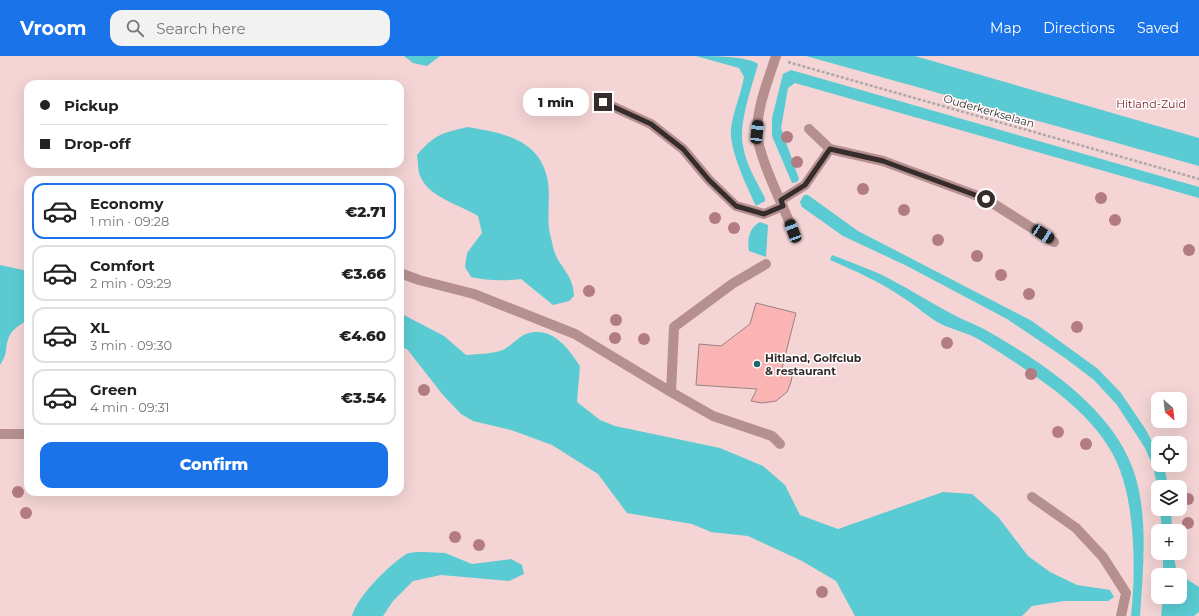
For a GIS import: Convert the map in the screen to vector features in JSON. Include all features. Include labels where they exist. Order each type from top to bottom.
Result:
[{"type":"lane","points":[[775,57],[759,113],[757,132],[765,164],[793,231]]},
{"type":"lane","points":[[603,102],[651,124],[683,149],[709,180],[736,206],[764,214],[782,203],[805,185],[830,149]]},
{"type":"lane","points":[[809,129],[830,149],[883,161],[986,199],[1054,242]]},
{"type":"lane","points":[[671,392],[674,327],[732,284],[766,264]]},
{"type":"lane","points":[[404,274],[419,280],[474,294],[575,334],[713,416],[772,436],[780,444]]},
{"type":"lane","points":[[0,434],[24,434]]},
{"type":"lane","points":[[1032,498],[1076,528],[1103,557],[1126,593],[1121,616]]},
{"type":"path","name":"Ouderkerkselaan","points":[[775,57],[1199,179]]},
{"type":"green space","name":"Hitland-Zuid","points":[[0,56],[1199,56],[1199,616],[0,616]]},
{"type":"water","points":[[404,56],[440,56],[427,66],[413,63]]},
{"type":"water","points":[[696,56],[720,56],[746,59],[758,64],[746,105],[742,127],[744,153],[752,173],[765,198],[765,201],[756,206],[739,168],[731,137],[732,123],[744,77],[739,68]]},
{"type":"water","points":[[806,56],[915,56],[1199,138],[1199,166]]},
{"type":"water","points":[[791,70],[1199,187],[1199,198],[795,83],[788,88],[781,128],[799,179],[797,182],[792,183],[772,136],[772,118],[783,74]]},
{"type":"water","points":[[468,127],[505,135],[516,140],[527,146],[536,154],[542,164],[548,183],[549,229],[553,247],[555,254],[573,288],[574,296],[569,301],[553,305],[521,279],[496,280],[471,277],[465,267],[467,253],[482,233],[478,216],[444,199],[428,188],[419,173],[417,155],[434,138],[445,133]]},
{"type":"water","points":[[804,195],[808,195],[858,231],[1032,321],[1098,369],[1121,393],[1146,430],[1151,440],[1151,462],[1145,448],[1117,405],[1094,380],[1065,358],[1007,319],[907,266],[843,236],[802,207],[800,202]]},
{"type":"water","points":[[760,222],[768,225],[766,257],[749,251],[748,242],[751,231],[756,224]]},
{"type":"water","points":[[832,255],[880,274],[1010,344],[1073,389],[1109,426],[1123,447],[1133,469],[1141,505],[1144,542],[1140,616],[1131,616],[1134,561],[1129,504],[1125,486],[1120,470],[1112,453],[1103,438],[1091,423],[1049,386],[995,349],[970,335],[939,323],[885,286],[830,260]]},
{"type":"water","points":[[0,265],[24,270],[24,323],[10,334],[5,354],[0,365]]},
{"type":"water","points":[[404,315],[444,336],[466,355],[490,353],[503,350],[526,334],[535,332],[551,335],[570,352],[580,366],[577,402],[600,420],[615,426],[720,448],[763,466],[785,485],[800,515],[838,529],[943,492],[972,494],[999,518],[1028,556],[1050,572],[1077,585],[1110,590],[1114,597],[1108,601],[1064,601],[1032,606],[1022,616],[855,616],[836,581],[802,561],[748,536],[711,532],[692,524],[627,513],[598,474],[552,445],[511,430],[473,421],[461,414],[443,395],[407,349],[404,348]]},
{"type":"water","points":[[1154,472],[1165,472],[1167,480],[1156,480]]},
{"type":"water","points":[[1161,516],[1171,516],[1172,524],[1161,524]]},
{"type":"water","points":[[413,552],[445,553],[472,564],[511,559],[522,565],[524,574],[509,581],[441,575],[413,581],[393,601],[383,616],[352,616],[355,608],[366,591],[390,566],[407,554]]},
{"type":"water","points":[[1163,560],[1174,560],[1176,568],[1163,568]]},
{"type":"water","points":[[1187,579],[1199,587],[1199,612],[1194,616],[1161,616],[1162,604],[1187,604]]},
{"type":"building","points":[[756,303],[796,313],[781,372],[793,371],[787,392],[776,401],[762,403],[751,401],[757,389],[696,385],[699,344],[721,346],[750,324]]},
{"type":"place","name":"Hitland, Golfclub & restaurant","points":[[757,364]]},
{"type":"route","points":[[603,102],[651,124],[683,149],[709,180],[736,206],[764,214],[783,206],[781,200],[805,185],[830,149],[883,161],[986,199]]}]
